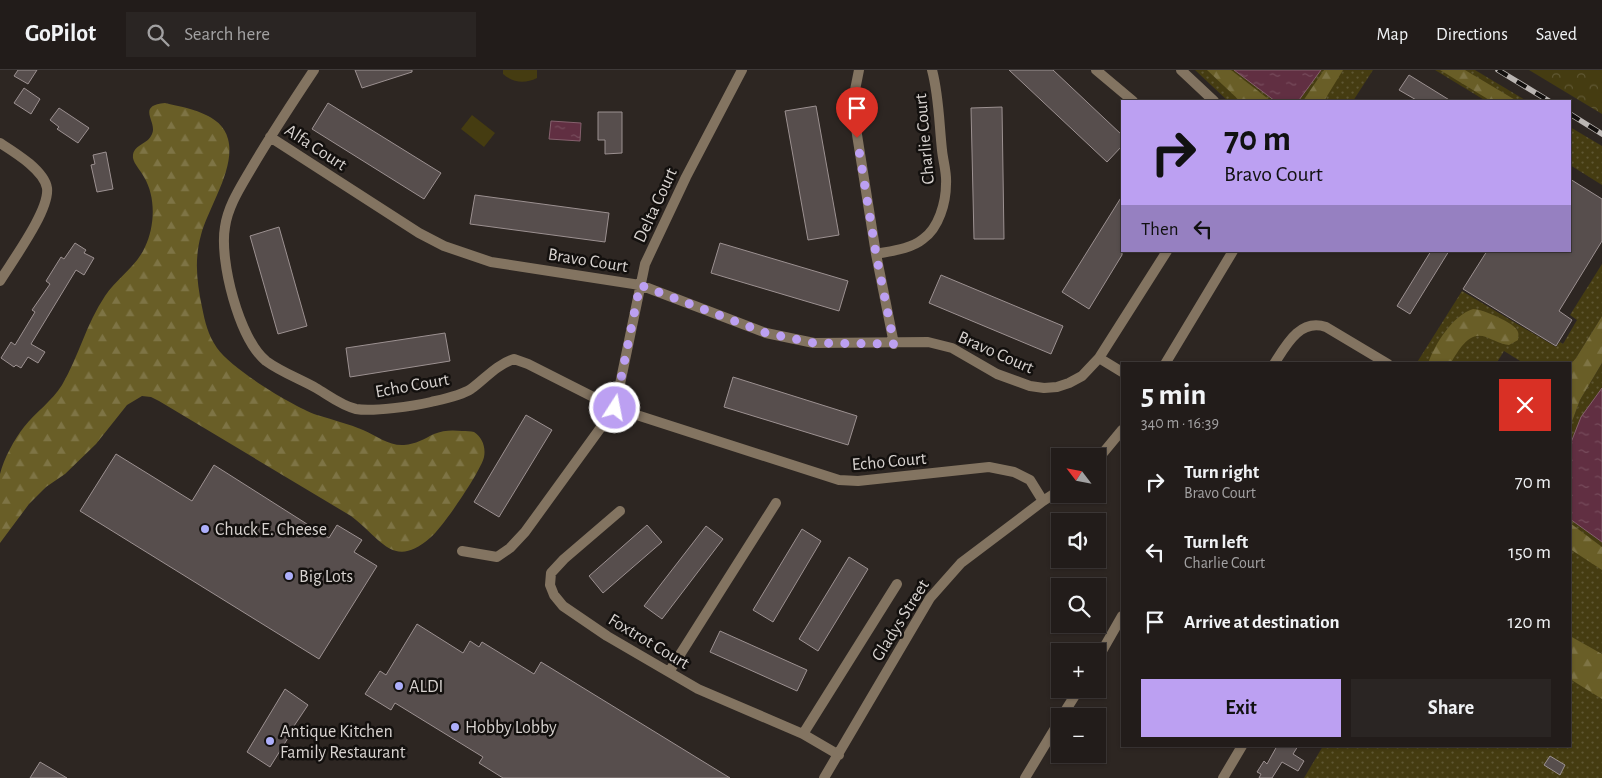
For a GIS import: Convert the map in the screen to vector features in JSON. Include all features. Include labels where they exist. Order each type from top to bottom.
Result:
[{"type":"street","name":"Alfa Court","points":[[314,70],[270,137],[361,195]]},
{"type":"street","name":"Delta Court","points":[[462,551],[497,556],[510,548],[525,532],[615,408],[645,264],[686,177],[742,70]]},
{"type":"street","points":[[859,70],[854,100],[855,122],[876,254],[894,344]]},
{"type":"street","name":"Charlie Court","points":[[876,254],[906,247],[923,239],[934,227],[943,209],[946,184],[938,91],[932,70]]},
{"type":"street","points":[[1096,70],[1132,100]]},
{"type":"street","points":[[1181,70],[1213,100]]},
{"type":"street","name":"Echo Court","points":[[270,137],[228,211],[224,228],[223,246],[228,280],[239,317],[251,343],[266,360],[341,403],[356,409],[395,407],[430,402],[470,390],[503,363],[514,359],[528,364],[615,408],[839,480],[858,481],[989,467],[1014,472],[1030,480],[1043,501]]},
{"type":"street","points":[[0,143],[31,165],[47,186],[39,218],[0,281]]},
{"type":"street","name":"Bravo Court","points":[[361,195],[419,233],[467,255],[492,262],[640,285],[766,333],[814,343],[894,344],[928,342],[952,348],[997,374],[1030,386],[1044,388],[1057,387],[1069,383],[1082,376],[1100,358]]},
{"type":"street","points":[[1121,371],[1100,358],[1166,252]]},
{"type":"street","points":[[1165,362],[1232,252]]},
{"type":"street","points":[[1275,362],[1288,343],[1305,326],[1318,324],[1385,362]]},
{"type":"street","points":[[1106,449],[1121,431]]},
{"type":"street","name":"Gladys Street","points":[[824,778],[930,598],[961,563],[1051,496]]},
{"type":"street","points":[[669,672],[776,503]]},
{"type":"street","name":"Foxtrot Court","points":[[620,511],[564,559],[551,573],[550,585],[554,595],[563,606],[607,636],[698,689],[803,734],[839,755]]},
{"type":"street","name":"Gladys Street","points":[[803,734],[897,584]]},
{"type":"street","points":[[1106,644],[1121,618]]},
{"type":"street","points":[[1025,778],[1051,735]]},
{"type":"street","points":[[1223,778],[1241,747]]},
{"type":"green space","points":[[503,70],[537,70],[537,78],[524,82],[515,81],[503,74]]},
{"type":"green space","points":[[1195,70],[1373,70],[1354,100],[1227,100]]},
{"type":"green space","points":[[1207,70],[1231,70],[1270,100],[1239,100]]},
{"type":"green space","points":[[1324,70],[1343,70],[1325,100],[1304,100]]},
{"type":"green space","points":[[1435,70],[1475,70],[1525,100],[1484,100]]},
{"type":"green space","points":[[1440,70],[1465,70],[1515,100],[1489,100]]},
{"type":"green space","points":[[1529,70],[1602,70],[1602,114]]},
{"type":"green space","points":[[165,103],[193,110],[211,118],[219,123],[228,139],[228,162],[225,175],[204,224],[197,262],[199,289],[206,323],[214,343],[225,357],[249,376],[293,404],[317,415],[358,428],[388,442],[399,445],[408,444],[437,433],[452,430],[474,432],[481,439],[484,446],[484,457],[476,474],[437,531],[418,547],[407,551],[397,551],[388,548],[351,516],[159,401],[151,397],[142,396],[127,405],[96,444],[65,474],[46,487],[29,504],[0,543],[0,474],[13,443],[24,427],[62,385],[98,307],[110,290],[137,261],[148,239],[153,212],[151,193],[135,163],[133,154],[137,148],[149,139],[153,131],[149,111],[156,105]]},
{"type":"green space","points":[[472,115],[495,133],[484,147],[461,129]]},
{"type":"green space","points":[[1571,128],[1602,146],[1602,185],[1571,166]]},
{"type":"green space","points":[[1602,264],[1602,316],[1571,364],[1571,362],[1522,362],[1504,351],[1497,362],[1417,362],[1462,291],[1556,347],[1560,342],[1563,344],[1577,320],[1570,315]]},
{"type":"green space","points":[[1473,309],[1491,314],[1505,321],[1516,328],[1518,340],[1509,345],[1486,337],[1474,337],[1464,343],[1451,362],[1429,362],[1445,332],[1458,317]]},
{"type":"green space","points":[[1602,316],[1602,363],[1580,400],[1571,424],[1571,364]]},
{"type":"green space","points":[[1602,363],[1602,778],[1304,778],[1322,747],[1571,747],[1571,424],[1580,400]]},
{"type":"green space","points":[[1571,524],[1602,547],[1602,570],[1571,550]]},
{"type":"green space","points":[[1571,637],[1602,654],[1602,699],[1571,680]]},
{"type":"water","points":[[1234,70],[1321,70],[1299,100],[1274,100]]},
{"type":"water","points":[[551,121],[581,123],[580,141],[549,139]]},
{"type":"water","points":[[1602,388],[1602,542],[1571,520],[1571,442],[1581,417]]},
{"type":"building","points":[[18,70],[37,70],[28,84],[14,76]]},
{"type":"building","points":[[355,70],[412,70],[412,72],[362,88]]},
{"type":"building","points":[[1009,70],[1053,70],[1121,134],[1121,147],[1107,162]]},
{"type":"building","points":[[1409,75],[1449,100],[1416,100],[1399,90]]},
{"type":"building","points":[[24,88],[40,99],[31,114],[14,103]]},
{"type":"building","points":[[328,103],[441,173],[424,199],[312,129]]},
{"type":"building","points":[[816,106],[839,235],[808,240],[785,111]]},
{"type":"building","points":[[1002,107],[1004,239],[974,239],[971,108]]},
{"type":"building","points":[[59,108],[89,128],[78,143],[57,129],[59,127],[50,120]]},
{"type":"building","points":[[598,112],[622,112],[622,153],[605,154],[605,140],[598,140]]},
{"type":"building","points":[[106,152],[113,189],[97,192],[91,165],[95,164],[93,155]]},
{"type":"building","points":[[1571,180],[1602,199],[1602,241],[1559,311],[1572,320],[1556,346],[1463,289],[1486,252],[1571,252]]},
{"type":"building","points":[[475,195],[609,213],[605,242],[470,224]]},
{"type":"building","points":[[1121,198],[1122,255],[1089,309],[1062,292]]},
{"type":"building","points":[[279,227],[307,326],[278,334],[250,236]]},
{"type":"building","points":[[75,243],[86,250],[84,253],[94,258],[84,275],[76,270],[31,344],[45,352],[38,363],[28,357],[21,368],[16,365],[14,367],[1,358],[11,342],[15,345],[35,312],[32,310],[50,284],[46,281],[61,257],[64,259]]},
{"type":"building","points":[[720,243],[848,281],[839,311],[711,273]]},
{"type":"building","points":[[1430,252],[1448,252],[1410,314],[1397,306]]},
{"type":"building","points":[[941,275],[1063,326],[1051,354],[929,303]]},
{"type":"building","points":[[445,333],[450,361],[350,377],[346,348]]},
{"type":"building","points":[[733,377],[857,416],[848,445],[724,407]]},
{"type":"building","points":[[526,415],[552,430],[499,517],[474,502]]},
{"type":"building","points":[[116,454],[192,501],[214,465],[329,538],[337,525],[362,540],[354,552],[377,566],[319,659],[80,511]]},
{"type":"building","points":[[647,525],[662,542],[603,593],[589,576]]},
{"type":"building","points":[[706,526],[723,539],[662,619],[644,606]]},
{"type":"building","points":[[802,529],[821,541],[773,622],[753,610]]},
{"type":"building","points":[[849,557],[868,569],[818,651],[799,639]]},
{"type":"building","points":[[417,624],[463,653],[470,641],[479,647],[482,642],[534,674],[541,662],[730,778],[503,778],[479,763],[483,757],[395,703],[391,710],[365,694],[380,671],[386,675]]},
{"type":"building","points":[[720,631],[807,670],[797,691],[710,652]]},
{"type":"building","points":[[285,689],[308,705],[270,767],[247,752]]},
{"type":"building","points":[[1276,747],[1297,747],[1293,754],[1304,761],[1298,771],[1282,762],[1272,778],[1259,778],[1261,774],[1257,772],[1264,761],[1267,764]]},
{"type":"building","points":[[1550,756],[1565,765],[1560,775],[1544,765]]},
{"type":"building","points":[[40,762],[67,778],[30,778]]},
{"type":"railway","points":[[1498,70],[1547,100]]},
{"type":"railway","points":[[1571,115],[1602,134]]},
{"type":"place","name":"Chuck E. Cheese","points":[[205,529]]},
{"type":"place","name":"Big Lots","points":[[289,576]]},
{"type":"place","name":"ALDI","points":[[399,686]]},
{"type":"place","name":"Hobby Lobby","points":[[455,727]]},
{"type":"place","name":"Antique Kitchen Family Restaurant","points":[[270,741]]},
{"type":"route","points":[[615,408],[640,285],[766,333],[814,343],[894,344],[876,254],[857,138]]}]
